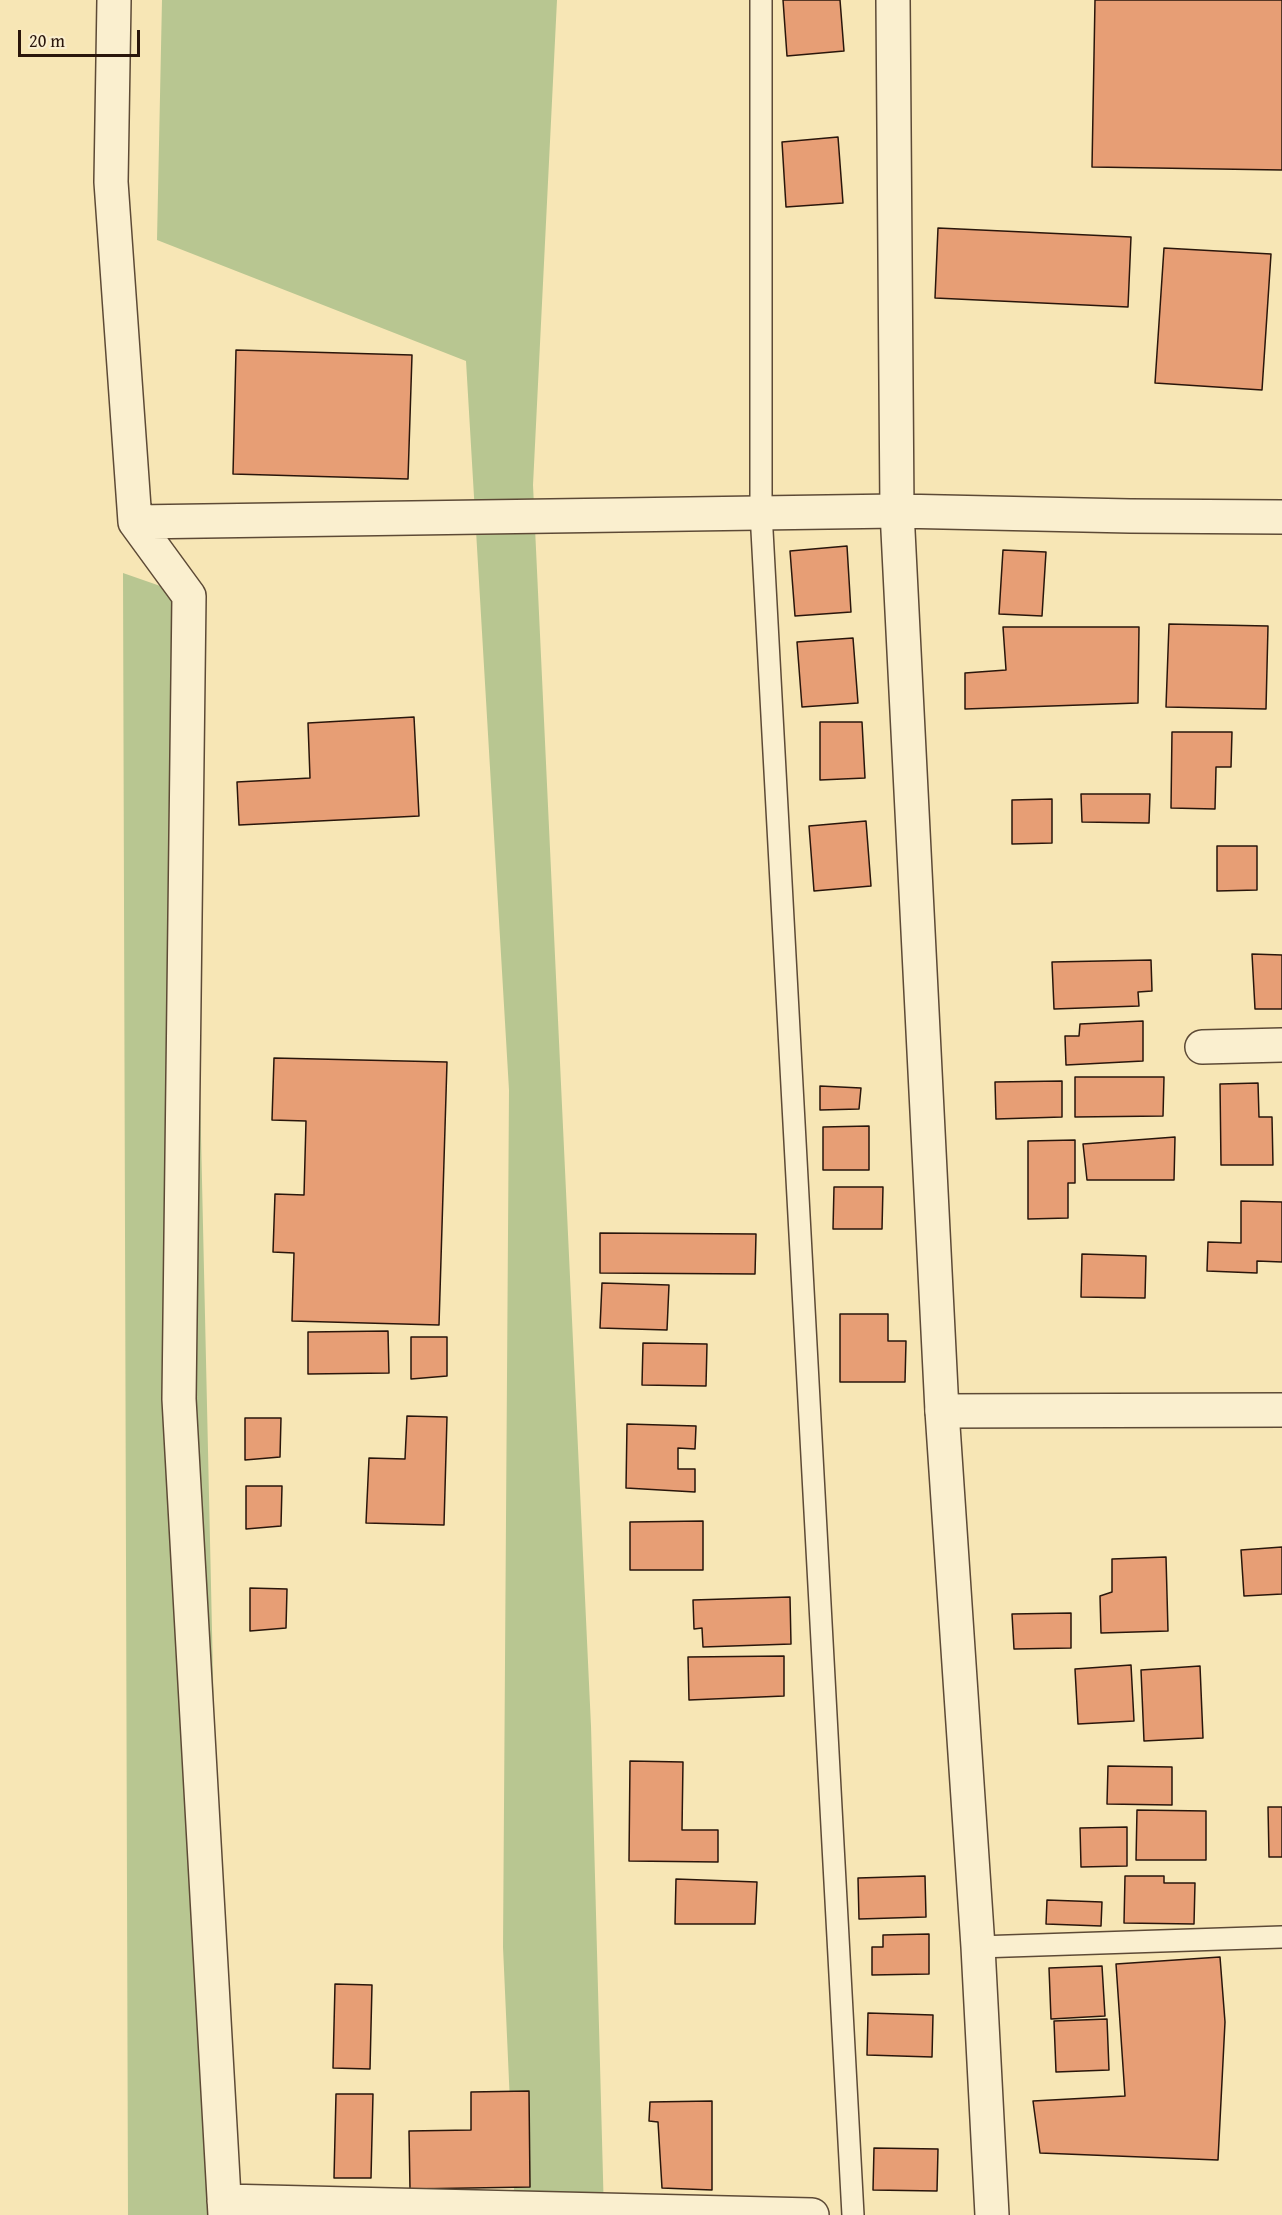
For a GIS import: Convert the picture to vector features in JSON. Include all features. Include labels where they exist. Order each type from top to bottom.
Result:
[{"type":"street","points":[[114,0],[111,182],[135,522],[189,596],[179,1399],[225,2208],[812,2215]]},
{"type":"street","points":[[893,0],[897,511],[942,1411],[978,1947],[992,2215]]},
{"type":"street","points":[[135,522],[897,511],[1282,517]]},
{"type":"street","points":[[1202,1047],[1282,1045]]},
{"type":"street","points":[[942,1411],[1282,1410]]},
{"type":"lane","points":[[761,0],[760,512],[853,2215]]},
{"type":"lane","points":[[978,1947],[1282,1937]]},
{"type":"green space","points":[[162,0],[557,0],[533,485],[591,1726],[604,2215],[515,2215],[503,1947],[509,1090],[466,361],[157,240]]},
{"type":"green space","points":[[123,573],[189,596],[225,2215],[128,2215]]},
{"type":"building","points":[[783,0],[840,0],[844,51],[787,56]]},
{"type":"building","points":[[1095,0],[1282,0],[1282,170],[1092,167]]},
{"type":"building","points":[[838,137],[843,203],[786,207],[782,142]]},
{"type":"building","points":[[938,228],[1131,237],[1128,307],[935,298]]},
{"type":"building","points":[[1164,248],[1271,254],[1262,390],[1155,383]]},
{"type":"building","points":[[236,350],[412,355],[408,479],[233,474]]},
{"type":"building","points":[[847,546],[851,612],[795,616],[790,551]]},
{"type":"building","points":[[1003,550],[1046,552],[1042,616],[999,614]]},
{"type":"building","points":[[1169,624],[1268,626],[1266,709],[1166,707]]},
{"type":"building","points":[[1003,627],[1139,627],[1138,703],[965,709],[965,673],[1006,670]]},
{"type":"building","points":[[853,638],[858,703],[802,707],[797,642]]},
{"type":"building","points":[[414,717],[419,816],[239,825],[237,782],[310,778],[308,723]]},
{"type":"building","points":[[820,722],[862,722],[865,778],[820,780]]},
{"type":"building","points":[[1172,732],[1232,732],[1231,767],[1216,767],[1215,809],[1171,808]]},
{"type":"building","points":[[1081,794],[1150,794],[1149,823],[1082,822]]},
{"type":"building","points":[[1052,799],[1052,843],[1012,844],[1012,800]]},
{"type":"building","points":[[866,821],[871,886],[814,891],[809,826]]},
{"type":"building","points":[[1217,846],[1257,846],[1257,890],[1217,891]]},
{"type":"building","points":[[1252,954],[1282,955],[1282,1009],[1255,1009]]},
{"type":"building","points":[[1151,960],[1152,991],[1138,992],[1139,1006],[1054,1009],[1052,962]]},
{"type":"building","points":[[1143,1021],[1143,1061],[1066,1065],[1065,1036],[1079,1036],[1080,1024]]},
{"type":"building","points":[[274,1058],[447,1062],[439,1325],[292,1321],[294,1253],[273,1252],[275,1194],[304,1195],[306,1121],[272,1120]]},
{"type":"building","points":[[1075,1077],[1164,1077],[1163,1116],[1075,1117]]},
{"type":"building","points":[[1062,1081],[1062,1117],[996,1119],[995,1082]]},
{"type":"building","points":[[1258,1083],[1259,1117],[1272,1117],[1273,1165],[1221,1165],[1220,1084]]},
{"type":"building","points":[[820,1086],[861,1088],[859,1109],[820,1110]]},
{"type":"building","points":[[869,1126],[869,1170],[823,1170],[823,1127]]},
{"type":"building","points":[[1175,1137],[1174,1180],[1087,1180],[1083,1144]]},
{"type":"building","points":[[1075,1140],[1075,1183],[1068,1183],[1068,1218],[1028,1219],[1028,1141]]},
{"type":"building","points":[[834,1187],[883,1187],[882,1229],[833,1229]]},
{"type":"building","points":[[1241,1201],[1282,1202],[1282,1262],[1257,1261],[1257,1273],[1207,1271],[1208,1242],[1241,1243]]},
{"type":"building","points":[[600,1233],[756,1234],[755,1274],[600,1273]]},
{"type":"building","points":[[1082,1254],[1146,1256],[1145,1298],[1081,1297]]},
{"type":"building","points":[[602,1283],[669,1285],[667,1330],[600,1328]]},
{"type":"building","points":[[840,1314],[888,1314],[888,1341],[906,1341],[905,1382],[840,1382]]},
{"type":"building","points":[[388,1331],[389,1373],[308,1374],[308,1332]]},
{"type":"building","points":[[411,1337],[447,1337],[447,1376],[411,1379]]},
{"type":"building","points":[[643,1343],[707,1344],[706,1386],[642,1385]]},
{"type":"building","points":[[407,1416],[447,1417],[444,1525],[366,1523],[369,1458],[405,1459]]},
{"type":"building","points":[[245,1418],[281,1418],[280,1457],[245,1460]]},
{"type":"building","points":[[627,1424],[696,1426],[695,1449],[678,1448],[678,1469],[695,1469],[695,1492],[626,1488]]},
{"type":"building","points":[[246,1486],[282,1486],[281,1526],[246,1529]]},
{"type":"building","points":[[703,1521],[703,1570],[630,1570],[630,1522]]},
{"type":"building","points":[[1282,1547],[1282,1594],[1244,1596],[1241,1550]]},
{"type":"building","points":[[1166,1557],[1168,1631],[1101,1633],[1100,1596],[1112,1592],[1112,1559]]},
{"type":"building","points":[[250,1588],[287,1589],[286,1628],[250,1631]]},
{"type":"building","points":[[790,1597],[791,1644],[703,1647],[702,1628],[694,1629],[693,1600]]},
{"type":"building","points":[[1071,1613],[1071,1648],[1014,1649],[1012,1614]]},
{"type":"building","points":[[784,1656],[784,1696],[689,1700],[688,1657]]},
{"type":"building","points":[[1131,1665],[1134,1721],[1078,1724],[1075,1669]]},
{"type":"building","points":[[1200,1666],[1203,1738],[1144,1741],[1141,1670]]},
{"type":"building","points":[[630,1761],[683,1762],[682,1830],[718,1830],[718,1862],[629,1861]]},
{"type":"building","points":[[1108,1766],[1172,1767],[1172,1805],[1107,1804]]},
{"type":"building","points":[[1268,1807],[1282,1807],[1282,1857],[1269,1857]]},
{"type":"building","points":[[1137,1810],[1206,1811],[1206,1860],[1136,1860]]},
{"type":"building","points":[[1127,1827],[1127,1866],[1081,1867],[1080,1828]]},
{"type":"building","points":[[925,1876],[926,1917],[859,1919],[858,1878]]},
{"type":"building","points":[[1125,1876],[1164,1876],[1164,1883],[1195,1883],[1194,1924],[1124,1923]]},
{"type":"building","points":[[676,1879],[757,1882],[755,1924],[675,1924]]},
{"type":"building","points":[[1047,1900],[1102,1902],[1101,1926],[1046,1924]]},
{"type":"building","points":[[929,1934],[929,1974],[872,1975],[872,1947],[883,1947],[883,1935]]},
{"type":"building","points":[[1220,1957],[1225,2022],[1218,2160],[1040,2153],[1033,2101],[1125,2096],[1116,1964]]},
{"type":"building","points":[[1102,1966],[1105,2016],[1051,2019],[1049,1968]]},
{"type":"building","points":[[335,1984],[372,1985],[370,2069],[333,2068]]},
{"type":"building","points":[[868,2013],[933,2015],[932,2057],[867,2055]]},
{"type":"building","points":[[1107,2019],[1109,2070],[1056,2072],[1054,2021]]},
{"type":"building","points":[[529,2091],[530,2187],[410,2189],[409,2131],[471,2130],[471,2092]]},
{"type":"building","points":[[336,2094],[373,2094],[371,2178],[334,2178]]},
{"type":"building","points":[[712,2101],[712,2190],[662,2188],[658,2122],[649,2121],[650,2102]]},
{"type":"building","points":[[874,2148],[938,2149],[937,2191],[873,2190]]}]
